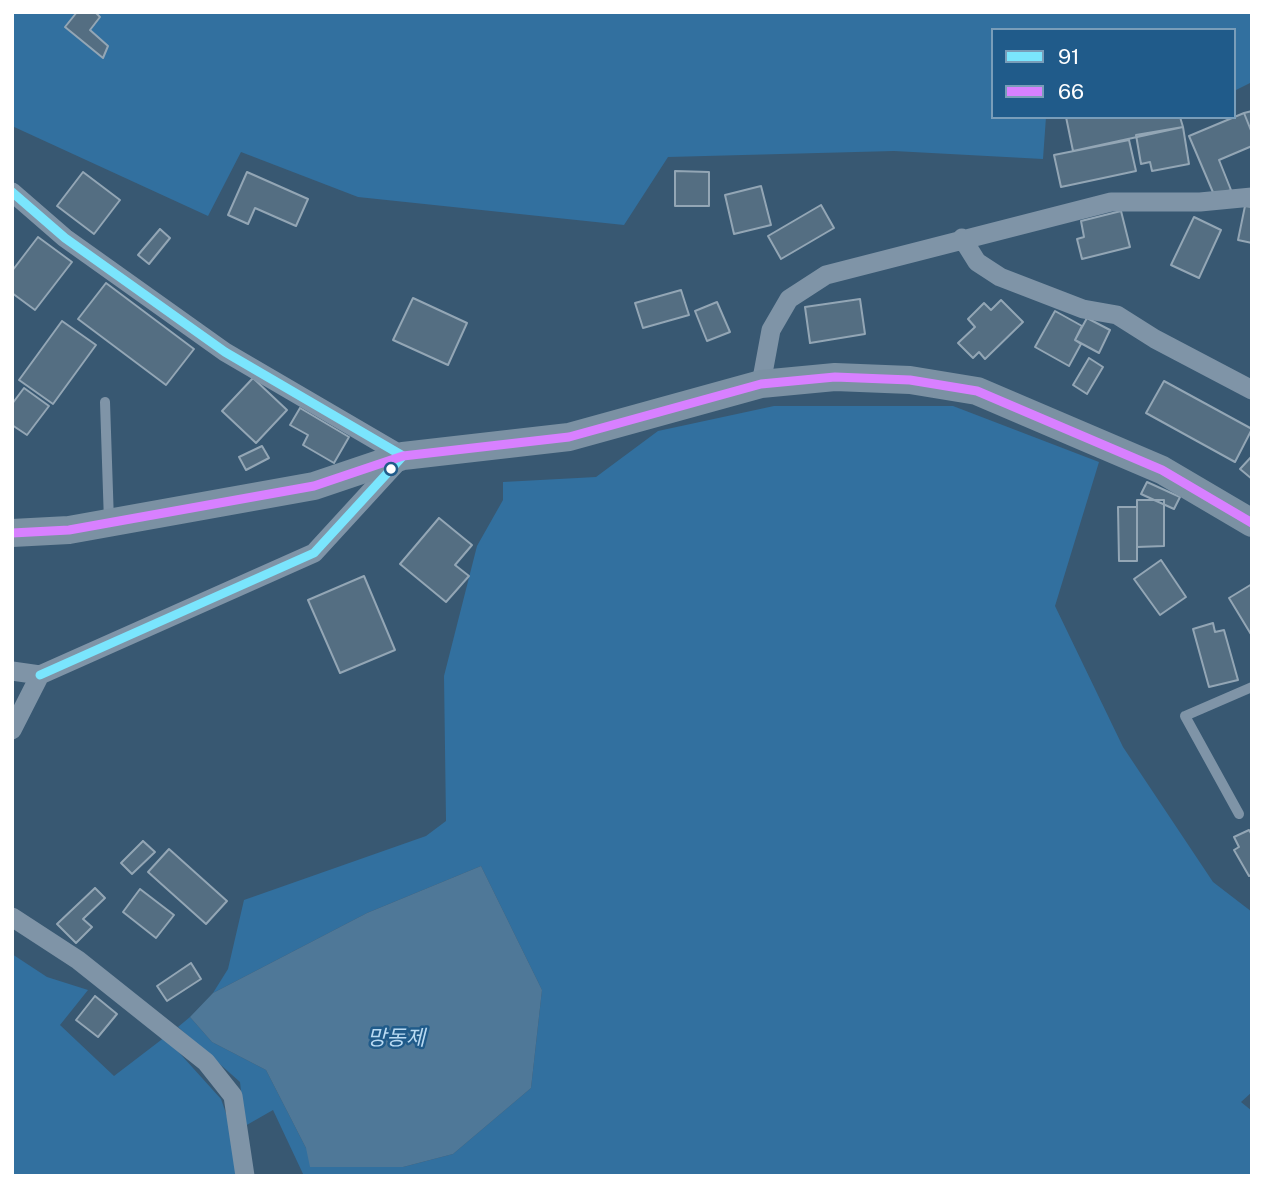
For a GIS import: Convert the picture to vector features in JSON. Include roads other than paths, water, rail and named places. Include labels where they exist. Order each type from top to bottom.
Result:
[{"type":"street","points":[[12,192],[65,238],[225,352],[403,456]]},
{"type":"street","points":[[761,384],[771,330],[789,299],[826,275],[1111,202],[1200,202],[1252,197]]},
{"type":"street","points":[[962,238],[977,262],[1000,277],[1083,309],[1117,315],[1156,340],[1252,390]]},
{"type":"street","points":[[12,533],[69,530],[314,486],[403,456],[569,437],[761,384],[835,377],[910,380],[976,391],[1163,470],[1252,523]]},
{"type":"street","points":[[12,671],[40,675],[314,553],[403,456]]},
{"type":"street","points":[[12,730],[40,675]]},
{"type":"street","points":[[12,917],[78,960],[206,1062],[233,1096],[245,1176]]},
{"type":"lane","points":[[105,402],[109,523]]},
{"type":"lane","points":[[1239,814],[1185,716],[1252,687]]},
{"type":"water","name":"망동제","points":[[481,866],[542,990],[531,1088],[453,1154],[403,1167],[310,1167],[306,1148],[266,1070],[212,1042],[190,1017],[213,993],[367,913]]}]
